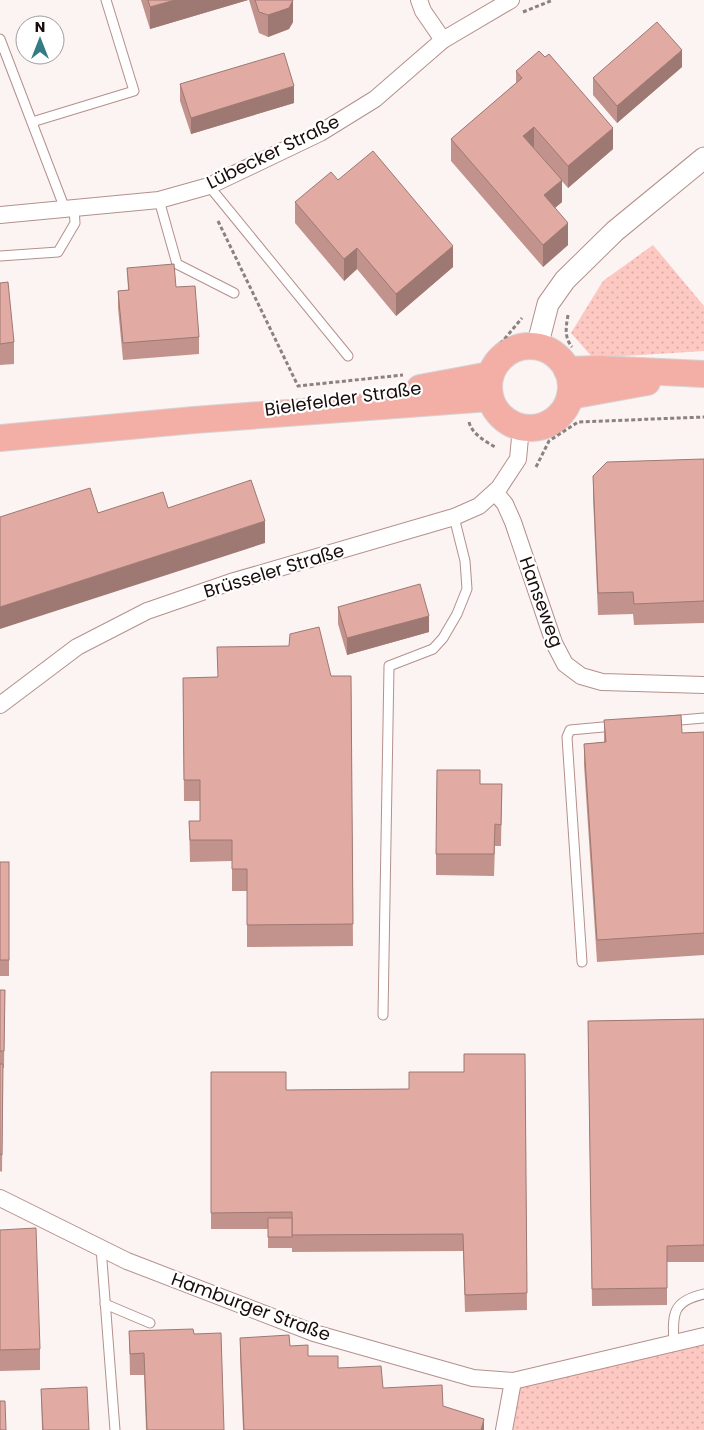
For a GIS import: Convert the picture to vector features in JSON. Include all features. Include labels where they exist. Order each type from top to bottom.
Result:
[{"type":"main road","points":[[525,346],[536,346],[554,355],[567,370],[570,396],[565,408],[556,418],[546,425],[533,428],[521,427],[502,417],[490,376],[495,364],[508,352],[525,346]]},
{"type":"main road","points":[[567,370],[599,369],[693,375]]},
{"type":"main road","points":[[570,396],[693,375]]},
{"type":"main road","name":"Bielefelder Straße","points":[[0,438],[194,420],[463,382],[490,376]]},
{"type":"street","points":[[419,0],[423,11],[443,40]]},
{"type":"street","name":"Lübecker Straße","points":[[0,215],[159,200],[209,186],[320,133],[367,104],[443,40],[511,0]]},
{"type":"street","points":[[536,346],[548,304],[565,280],[615,231],[704,158]]},
{"type":"street","name":"Brüsseler Straße","points":[[0,705],[77,647],[147,612],[231,582],[454,517],[479,506],[495,492],[518,459],[521,427]]},
{"type":"street","name":"Hanseweg","points":[[495,492],[505,504],[513,522],[554,643],[565,664],[581,676],[602,682],[704,685]]},
{"type":"street","name":"Hamburger Straße","points":[[0,1198],[127,1261],[314,1333],[473,1378],[513,1381],[704,1336]]},
{"type":"street","points":[[504,1430],[513,1381]]},
{"type":"lane","points":[[32,122],[134,91],[106,0]]},
{"type":"lane","points":[[0,39],[32,122],[75,223],[58,252],[0,256]]},
{"type":"lane","points":[[209,186],[348,356]]},
{"type":"lane","points":[[159,200],[177,264],[234,293]]},
{"type":"lane","points":[[383,1015],[389,666],[433,649],[443,638],[457,614],[467,589],[465,561],[454,517]]},
{"type":"lane","points":[[656,722],[704,718]]},
{"type":"lane","points":[[582,962],[567,737],[570,730],[628,725]]},
{"type":"lane","points":[[101,1248],[115,1430]]},
{"type":"lane","points":[[674,1342],[672,1320],[680,1303],[687,1298],[704,1294]]},
{"type":"lane","points":[[105,1304],[150,1323]]},
{"type":"path","points":[[209,186],[217,220],[298,386],[406,375]]},
{"type":"path","points":[[490,376],[522,318]]},
{"type":"path","points":[[535,468],[549,441],[578,422],[704,417]]},
{"type":"path","points":[[468,418],[470,427],[481,439],[495,447]]},
{"type":"shaded area","points":[[653,245],[704,306],[704,351],[593,358],[571,333],[603,281]]},
{"type":"shaded area","points":[[704,1336],[704,1430],[504,1430],[513,1381]]},
{"type":"building","points":[[148,0],[175,0],[150,7]]},
{"type":"building","points":[[255,0],[293,0],[289,8],[268,15],[259,12]]},
{"type":"building","points":[[657,22],[682,50],[617,106],[593,78]]},
{"type":"building","points":[[539,51],[545,57],[549,54],[613,128],[568,166],[534,127],[523,136],[562,180],[544,195],[568,223],[543,245],[451,139],[522,78],[516,71]]},
{"type":"building","points":[[284,53],[294,86],[191,118],[180,84]]},
{"type":"building","points":[[373,151],[453,246],[396,294],[357,248],[344,259],[295,202],[331,172],[338,180]]},
{"type":"building","points":[[174,264],[176,287],[195,286],[199,337],[123,343],[118,291],[129,290],[127,268]]},
{"type":"building","points":[[8,282],[14,342],[0,344],[0,283]]},
{"type":"building","points":[[704,459],[704,601],[634,604],[633,592],[598,593],[593,476],[607,462]]},
{"type":"building","points":[[251,480],[265,521],[0,607],[0,517],[90,488],[98,513],[163,492],[168,508]]},
{"type":"building","points":[[420,584],[429,616],[347,638],[338,607]]},
{"type":"building","points":[[319,627],[331,676],[351,676],[353,924],[247,925],[247,869],[232,869],[232,840],[190,840],[189,821],[200,821],[200,780],[184,780],[183,678],[218,677],[217,647],[289,646],[290,634]]},
{"type":"building","points":[[681,715],[682,733],[704,732],[704,933],[597,940],[584,744],[606,742],[604,720]]},
{"type":"building","points":[[437,770],[480,770],[480,784],[502,784],[501,825],[495,824],[494,854],[436,854]]},
{"type":"building","points":[[0,862],[9,862],[9,960],[0,960]]},
{"type":"building","points":[[0,990],[5,990],[4,1051],[0,1051]]},
{"type":"building","points":[[704,1019],[704,1245],[667,1246],[667,1288],[592,1289],[588,1021]]},
{"type":"building","points":[[464,1054],[525,1054],[527,1293],[465,1295],[463,1234],[292,1235],[292,1212],[211,1213],[211,1072],[286,1072],[286,1090],[409,1089],[409,1072],[464,1072]]},
{"type":"building","points":[[0,1064],[3,1064],[2,1155],[0,1154]]},
{"type":"building","points":[[268,1218],[292,1218],[292,1237],[268,1237]]},
{"type":"building","points":[[36,1228],[40,1349],[0,1350],[0,1230]]},
{"type":"building","points":[[193,1329],[194,1334],[221,1333],[224,1430],[147,1430],[144,1353],[130,1354],[129,1331]]},
{"type":"building","points":[[289,1335],[290,1346],[308,1345],[308,1356],[338,1356],[338,1368],[381,1366],[383,1388],[442,1385],[443,1406],[484,1419],[481,1430],[244,1430],[240,1338]]},
{"type":"building","points":[[87,1387],[89,1430],[43,1430],[41,1389]]},
{"type":"building","points":[[0,1401],[5,1401],[6,1430],[0,1430]]}]
